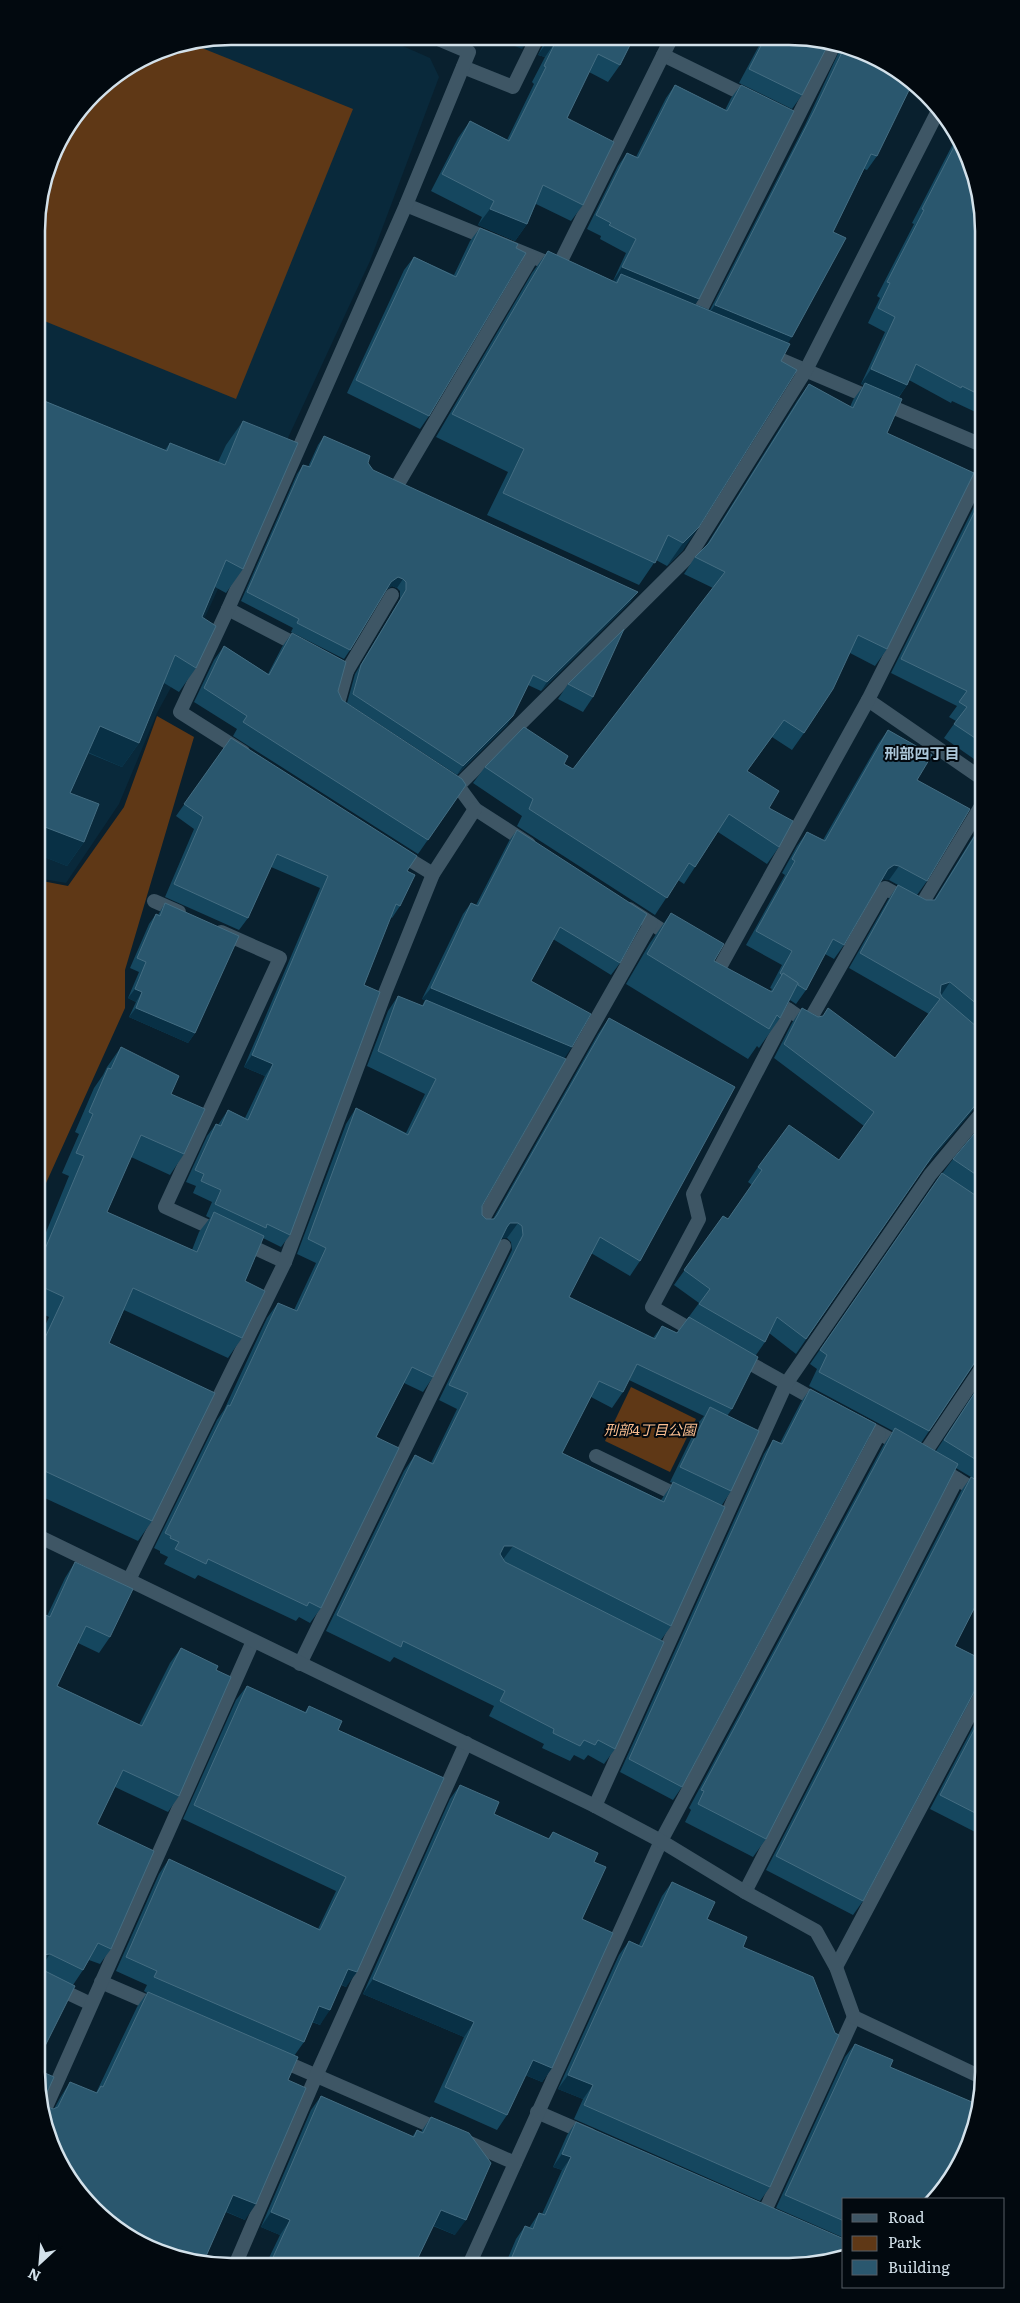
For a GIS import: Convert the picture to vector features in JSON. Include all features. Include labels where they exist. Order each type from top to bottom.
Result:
[{"type":"street","points":[[254,759],[180,712],[228,610],[406,205],[463,67],[469,52],[452,45]]},
{"type":"street","points":[[463,67],[512,87],[533,45]]},
{"type":"street","points":[[406,205],[563,269],[668,45]]},
{"type":"street","points":[[711,331],[689,322],[792,118],[831,50]]},
{"type":"street","points":[[663,55],[761,103]]},
{"type":"street","points":[[458,786],[642,596],[690,555],[806,370],[935,116]]},
{"type":"street","points":[[384,478],[402,486],[532,257]]},
{"type":"street","points":[[754,348],[975,442]]},
{"type":"street","points":[[735,976],[716,964],[868,700],[975,485]]},
{"type":"street","points":[[353,718],[337,708],[347,671],[392,595]]},
{"type":"street","points":[[228,610],[347,671]]},
{"type":"street","points":[[868,700],[975,774]]},
{"type":"street","points":[[434,771],[458,786],[476,809],[542,852]]},
{"type":"street","points":[[130,1580],[285,1262],[389,995],[433,874],[476,809]]},
{"type":"street","points":[[758,990],[808,1023],[885,888],[920,908],[975,816]]},
{"type":"street","points":[[384,843],[433,874]]},
{"type":"street","points":[[154,901],[190,918]]},
{"type":"street","points":[[617,902],[689,947]]},
{"type":"street","points":[[479,1226],[563,1068],[651,923]]},
{"type":"street","points":[[208,926],[280,958],[165,1207],[285,1262]]},
{"type":"street","points":[[711,1340],[652,1307],[699,1219],[692,1194],[789,1010]]},
{"type":"street","points":[[596,1806],[661,1650],[721,1516],[786,1384],[975,1122]]},
{"type":"street","points":[[300,1664],[504,1246]]},
{"type":"street","points":[[727,1350],[786,1384],[922,1456],[975,1490]]},
{"type":"street","points":[[922,1456],[975,1379]]},
{"type":"street","points":[[472,2258],[661,1841],[879,1434]]},
{"type":"street","points":[[596,1456],[700,1506]]},
{"type":"street","points":[[745,1892],[957,1479]]},
{"type":"street","points":[[45,1539],[596,1806],[661,1841],[745,1892],[816,1931],[836,1967],[854,2016],[975,2074]]},
{"type":"street","points":[[47,2097],[50,2086],[101,1982],[253,1641]]},
{"type":"street","points":[[836,1967],[975,1705]]},
{"type":"street","points":[[238,2258],[316,2076],[466,1743]]},
{"type":"street","points":[[45,1982],[91,2004]]},
{"type":"street","points":[[101,1982],[173,2013]]},
{"type":"street","points":[[764,2213],[854,2016]]},
{"type":"street","points":[[262,2052],[515,2163]]},
{"type":"street","points":[[537,2112],[600,2140]]},
{"type":"shaded area","points":[[219,45],[400,45],[430,58],[439,77],[370,261],[180,671],[157,713],[119,804],[66,883],[45,879],[45,219],[51,183],[59,160],[76,128],[99,99],[128,76],[149,64],[171,55]]},
{"type":"green space","points":[[202,48],[353,109],[236,399],[45,321],[45,219],[51,183],[59,160],[70,138],[83,118],[99,99],[128,76],[160,59],[183,51]]},
{"type":"green space","points":[[157,716],[194,737],[125,970],[125,1008],[45,1185],[45,882],[68,886],[124,807]]},
{"type":"green space","name":"刑部4丁目公園","points":[[631,1387],[696,1419],[670,1472],[605,1441]]},
{"type":"building","points":[[554,45],[630,45],[620,65],[598,54],[567,118],[614,142],[583,205],[543,185],[527,224],[490,209],[494,201],[442,174],[470,121],[509,141],[546,67],[544,66]]},
{"type":"building","points":[[761,45],[801,45],[826,49],[802,95],[749,69]]},
{"type":"building","points":[[842,53],[871,64],[910,89],[877,156],[871,154],[833,232],[846,238],[792,337],[715,305]]},
{"type":"building","points":[[675,85],[727,111],[741,85],[794,111],[699,299],[622,267],[636,239],[609,225],[611,223],[596,215],[627,153],[638,158]]},
{"type":"building","points":[[954,146],[969,183],[975,219],[975,392],[962,386],[961,388],[916,364],[907,385],[871,369],[895,317],[878,308],[890,283],[887,282],[924,210],[922,209]]},
{"type":"building","points":[[480,228],[518,244],[516,248],[526,253],[429,416],[356,380],[414,257],[456,277]]},
{"type":"building","points":[[548,251],[617,283],[621,274],[790,344],[781,361],[797,370],[699,527],[683,543],[668,535],[655,563],[503,493],[524,449],[452,414]]},
{"type":"building","points":[[865,383],[902,399],[887,433],[974,473],[887,649],[858,635],[833,689],[804,733],[784,720],[747,771],[779,791],[769,808],[793,821],[779,847],[729,814],[695,867],[689,863],[667,898],[529,809],[533,799],[485,767],[524,727],[568,756],[564,764],[573,769],[725,572],[695,557],[709,543],[809,384],[853,408]]},
{"type":"building","points":[[45,401],[167,451],[170,443],[225,465],[243,421],[298,443],[243,569],[226,560],[202,617],[216,626],[196,668],[175,655],[139,743],[100,726],[70,793],[99,804],[84,842],[45,827]]},
{"type":"building","points":[[324,436],[370,456],[368,463],[373,470],[638,592],[547,682],[533,675],[513,716],[463,766],[353,694],[361,665],[406,590],[406,582],[403,579],[398,577],[391,582],[350,650],[297,623],[299,619],[247,592],[303,465],[310,467]]},
{"type":"building","points":[[975,511],[975,738],[954,724],[967,707],[959,702],[967,691],[901,659]]},
{"type":"building","points":[[624,629],[593,697],[568,684]]},
{"type":"building","points":[[292,633],[346,662],[338,691],[342,700],[462,779],[466,785],[428,840],[243,722],[247,716],[204,688],[224,646],[269,675]]},
{"type":"building","points":[[888,730],[932,755],[917,780],[970,809],[927,881],[899,866],[894,865],[888,869],[844,945],[833,939],[806,990],[783,973],[782,975],[780,973],[792,951],[756,931],[795,861],[792,859],[807,832],[825,841]]},
{"type":"building","points":[[231,738],[417,856],[407,871],[415,875],[400,906],[396,904],[364,985],[380,992],[290,1235],[267,1224],[266,1228],[215,1204],[221,1190],[201,1181],[204,1174],[195,1170],[216,1124],[221,1126],[228,1110],[248,1120],[273,1064],[252,1055],[328,876],[277,854],[248,918],[174,884],[203,817],[184,804]]},
{"type":"building","points":[[517,830],[647,914],[620,963],[560,927],[531,981],[591,1014],[572,1047],[431,988],[471,903],[478,906]]},
{"type":"building","points":[[975,836],[975,1003],[950,982],[941,985],[940,993],[942,997],[975,1025],[975,1106],[933,1155],[806,1339],[777,1317],[765,1342],[699,1304],[710,1289],[684,1270],[723,1216],[728,1219],[762,1170],[758,1167],[789,1125],[839,1160],[874,1112],[784,1044],[802,1008],[818,1017],[823,1016],[828,1008],[895,1058],[940,999],[860,953],[898,885],[926,900],[935,900]]},
{"type":"building","points":[[165,903],[239,936],[195,1033],[136,1008],[142,992],[135,989],[146,962],[137,958],[156,914],[160,916]]},
{"type":"building","points":[[671,913],[724,944],[714,961],[772,992],[783,973],[798,983],[780,1018],[777,1015],[769,1029],[647,954]]},
{"type":"building","points":[[398,996],[423,1006],[426,1000],[566,1059],[482,1206],[482,1215],[486,1219],[494,1219],[497,1215],[609,1018],[735,1087],[640,1261],[600,1237],[569,1297],[655,1339],[662,1326],[677,1333],[689,1317],[758,1357],[732,1409],[637,1364],[623,1392],[599,1381],[562,1453],[664,1502],[673,1482],[725,1507],[671,1626],[513,1546],[504,1546],[500,1554],[505,1562],[664,1642],[615,1749],[598,1740],[595,1745],[584,1740],[580,1746],[553,1733],[554,1729],[500,1701],[505,1691],[403,1641],[401,1647],[337,1615],[415,1455],[433,1464],[468,1393],[449,1385],[523,1235],[522,1226],[518,1223],[510,1223],[507,1227],[433,1377],[412,1367],[376,1437],[399,1448],[321,1608],[309,1602],[307,1606],[208,1559],[206,1564],[175,1549],[179,1542],[170,1538],[171,1536],[165,1533],[228,1405],[230,1406],[278,1303],[297,1311],[326,1248],[308,1239],[356,1108],[408,1135],[436,1079],[378,1051]]},
{"type":"building","points":[[121,1047],[179,1076],[171,1094],[205,1109],[184,1154],[141,1135],[107,1212],[197,1252],[214,1212],[264,1236],[245,1281],[265,1291],[242,1338],[133,1288],[109,1343],[215,1393],[152,1521],[45,1471],[45,1338],[64,1297],[45,1288],[45,1249],[84,1156],[76,1153],[93,1114],[89,1112],[108,1068],[111,1069]]},
{"type":"building","points":[[975,1133],[975,1174],[953,1159]]},
{"type":"building","points":[[942,1173],[975,1195],[975,1362],[929,1431],[819,1372],[827,1355],[820,1350]]},
{"type":"building","points":[[810,1389],[876,1424],[682,1787],[629,1759],[773,1440],[782,1444]]},
{"type":"building","points":[[975,1392],[975,1459],[944,1440]]},
{"type":"building","points":[[710,1407],[759,1431],[731,1491],[680,1467]]},
{"type":"building","points":[[895,1428],[958,1464],[766,1839],[698,1804],[704,1791],[701,1790]]},
{"type":"building","points":[[971,1477],[975,1479],[975,1607],[955,1646],[975,1656],[975,1690],[863,1901],[776,1856]]},
{"type":"building","points":[[75,1562],[133,1589],[110,1637],[86,1626],[57,1686],[142,1726],[181,1648],[218,1666],[216,1670],[231,1677],[179,1796],[123,1770],[97,1824],[154,1851],[111,1949],[98,1943],[83,1970],[50,1954],[45,1955],[45,1615],[50,1617]]},
{"type":"building","points":[[247,1686],[306,1713],[309,1706],[342,1721],[338,1730],[444,1778],[357,1972],[348,1969],[330,2010],[319,2006],[304,2042],[154,1977],[157,1971],[126,1957],[169,1859],[320,1930],[346,1877],[194,1805]]},
{"type":"building","points":[[975,1728],[975,1813],[940,1795]]},
{"type":"building","points":[[460,1785],[499,1802],[494,1814],[549,1839],[553,1832],[598,1853],[594,1862],[606,1867],[582,1919],[613,1933],[552,2068],[533,2060],[507,2115],[445,2087],[474,2022],[373,1979]]},
{"type":"building","points":[[672,1882],[715,1902],[707,1919],[747,1937],[743,1947],[813,1977],[835,2033],[839,2035],[770,2187],[584,2105],[593,2085],[568,2075],[629,1941],[642,1947]]},
{"type":"building","points":[[45,1971],[75,1986],[45,2046]]},
{"type":"building","points":[[148,1992],[298,2057],[288,2080],[306,2088],[256,2204],[233,2195],[206,2256],[183,2252],[160,2244],[128,2227],[99,2204],[76,2175],[59,2143],[49,2107],[53,2109],[58,2107],[70,2082],[97,2093],[101,2086],[103,2087]]},
{"type":"building","points":[[855,2044],[893,2060],[890,2067],[972,2102],[969,2120],[956,2154],[944,2175],[926,2198],[842,2198],[842,2220],[785,2195]]},
{"type":"building","points":[[45,2073],[54,2077],[47,2093]]},
{"type":"building","points":[[321,2096],[414,2137],[417,2130],[423,2133],[431,2117],[469,2133],[491,2163],[466,2220],[441,2210],[418,2258],[273,2258],[290,2220],[271,2212]]},
{"type":"building","points":[[576,2122],[842,2238],[842,2250],[801,2258],[512,2257],[525,2226],[533,2229],[539,2213],[545,2215],[571,2157],[562,2154]]},
{"type":"district","name":"刑部四丁目","points":[[922,754]]}]
